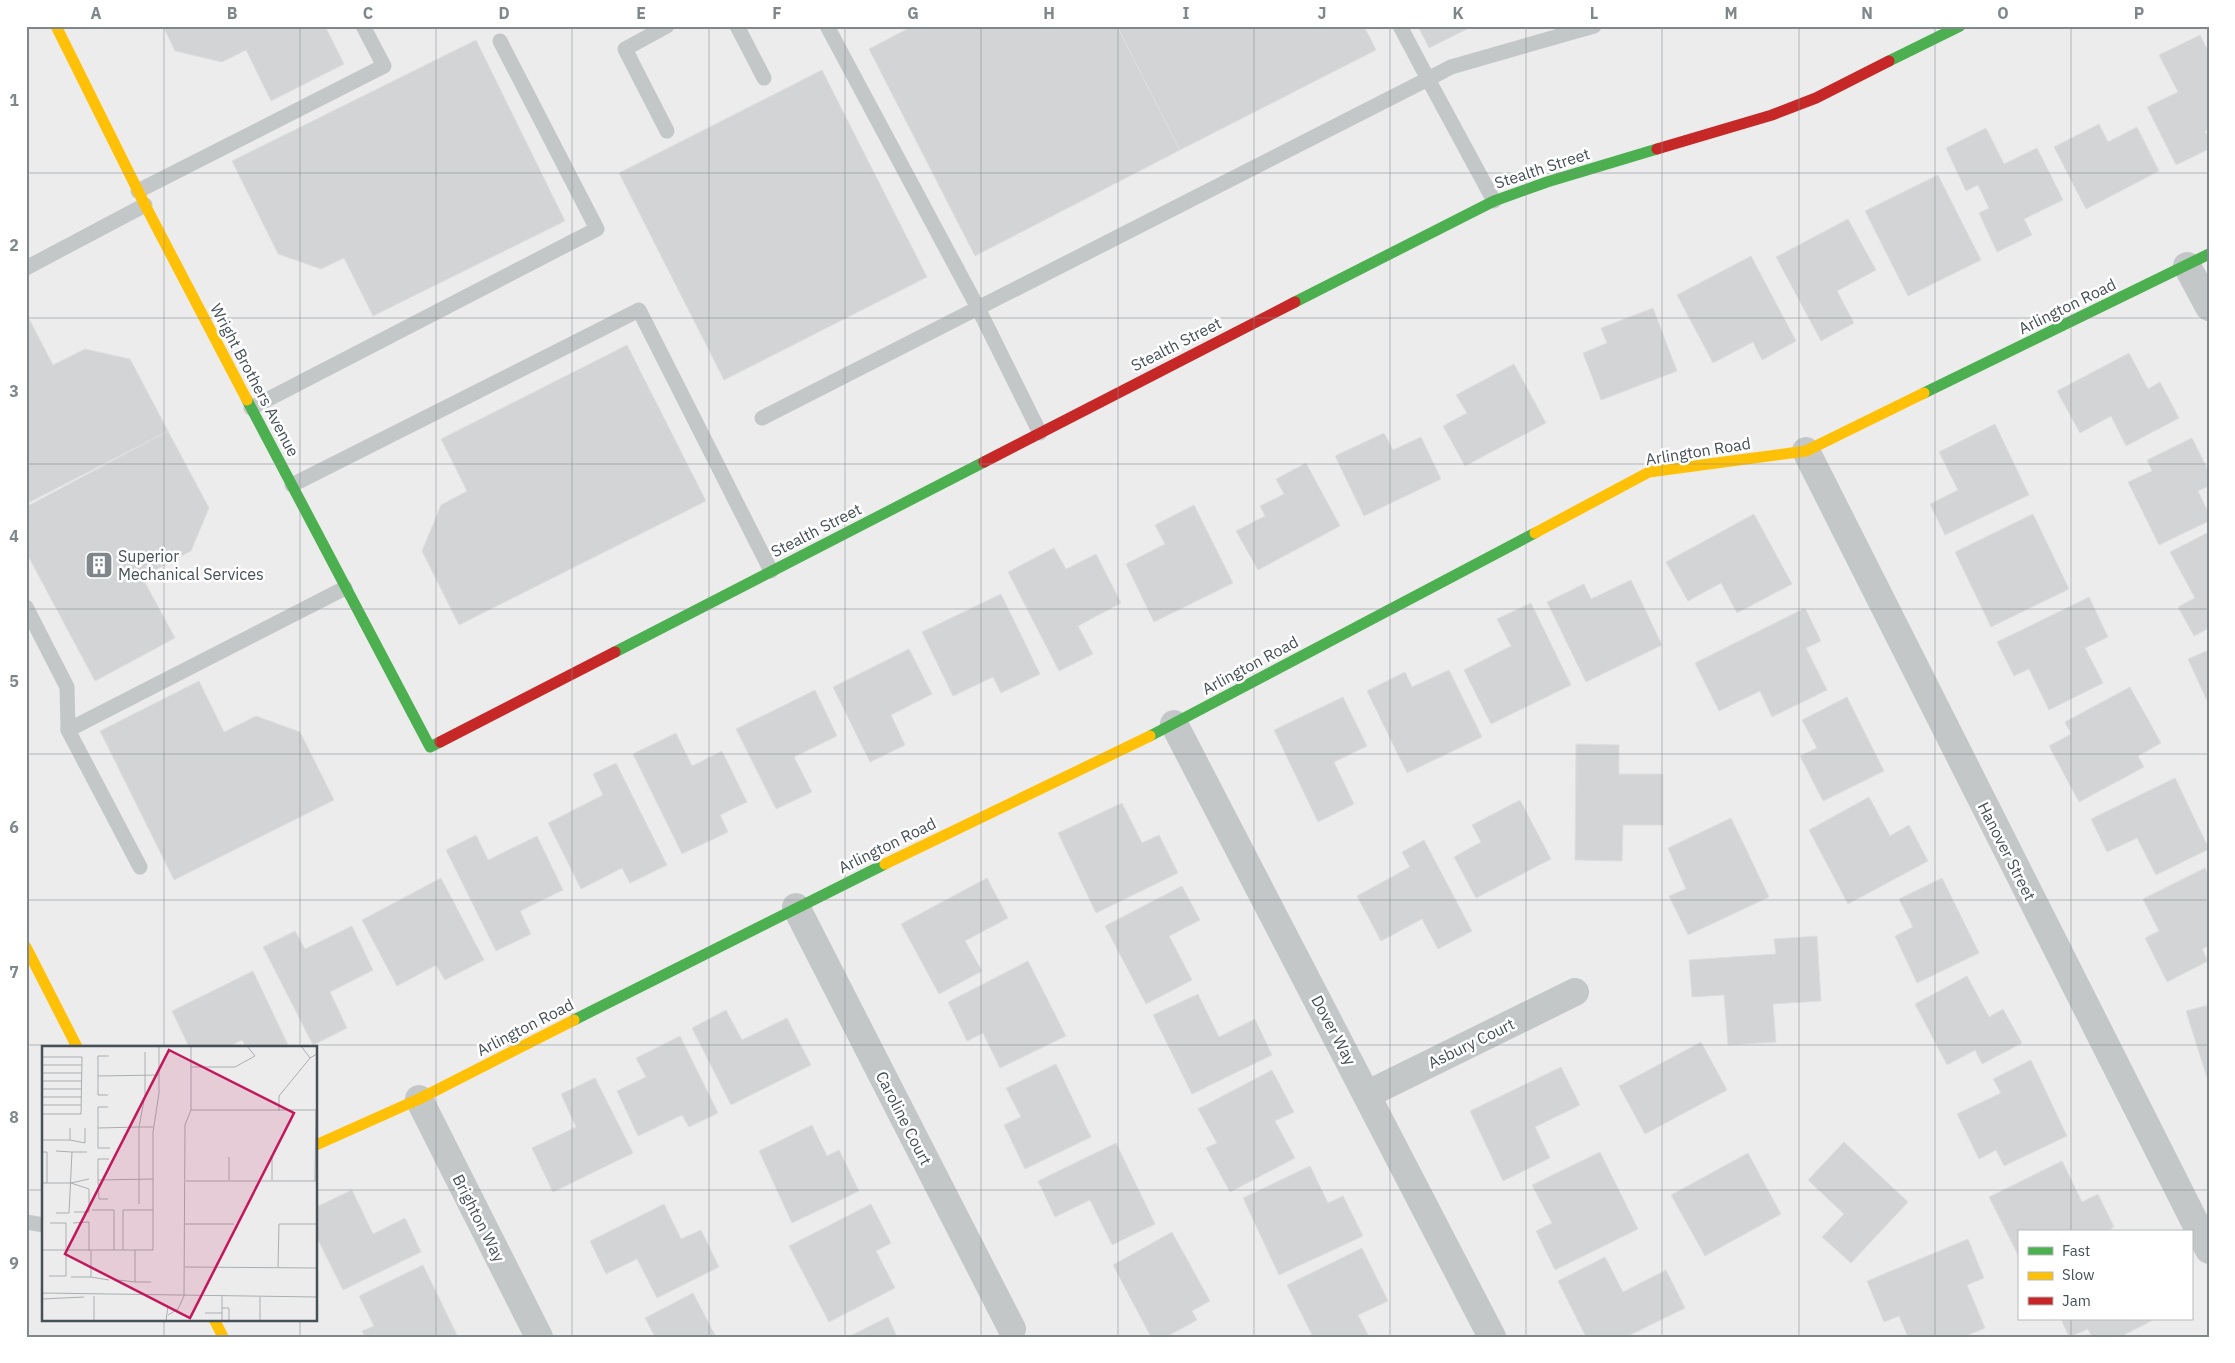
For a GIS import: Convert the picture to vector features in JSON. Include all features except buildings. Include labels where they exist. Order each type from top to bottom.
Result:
[{"type":"street","name":"Wright Brothers Avenue","points":[[56,26],[145,205],[430,747]]},
{"type":"street","name":"Stealth Street","points":[[430,747],[1040,432],[1494,201],[1547,182],[1772,115],[1824,94],[1960,26]]},
{"type":"street","points":[[2198,260],[2209,308]]},
{"type":"street","name":"Arlington Road","points":[[318,1144],[419,1099],[796,907],[1174,724],[1649,472],[1806,451],[2198,260]]},
{"type":"street","name":"Hanover Street","points":[[1806,451],[2201,1216],[2209,1250]]},
{"type":"street","name":"Dover Way","points":[[1174,724],[1368,1094],[1492,1337]]},
{"type":"street","name":"Caroline Court","points":[[796,907],[1012,1329]]},
{"type":"street","points":[[26,946],[76,1046]]},
{"type":"street","name":"Asbury Court","points":[[1368,1094],[1575,992]]},
{"type":"street","name":"Brighton Way","points":[[419,1099],[539,1337]]},
{"type":"street","points":[[214,1320],[223,1337]]},
{"type":"lane","points":[[138,191],[384,66],[363,26]]},
{"type":"lane","points":[[667,26],[625,48],[667,131]]},
{"type":"lane","points":[[737,26],[764,78]]},
{"type":"lane","points":[[827,26],[978,308],[1040,432]]},
{"type":"lane","points":[[1400,26],[1494,201]]},
{"type":"lane","points":[[762,418],[1451,67],[1594,26]]},
{"type":"lane","points":[[251,408],[597,229],[500,41]]},
{"type":"lane","points":[[26,268],[145,205]]},
{"type":"lane","points":[[292,485],[639,310],[772,571]]},
{"type":"lane","points":[[68,730],[346,588]]},
{"type":"lane","points":[[26,607],[67,687],[68,730],[140,867]]},
{"type":"lane","points":[[26,1222],[42,1225]]},
{"type":"traffic: fast","points":[[1889,61],[1960,26]]},
{"type":"traffic: fast","points":[[1295,302],[1494,201],[1547,182],[1657,149]]},
{"type":"traffic: fast","points":[[1924,393],[2209,254]]},
{"type":"traffic: fast","points":[[247,400],[430,747],[440,742]]},
{"type":"traffic: fast","points":[[615,652],[984,462]]},
{"type":"traffic: fast","points":[[1150,736],[1535,533]]},
{"type":"traffic: fast","points":[[574,1020],[885,864]]},
{"type":"traffic: slow","points":[[56,26],[145,205],[247,400]]},
{"type":"traffic: slow","points":[[1535,533],[1649,472],[1806,451],[1924,393]]},
{"type":"traffic: slow","points":[[885,864],[1150,736]]},
{"type":"traffic: slow","points":[[26,947],[76,1046]]},
{"type":"traffic: slow","points":[[318,1144],[419,1099],[574,1020]]},
{"type":"traffic: slow","points":[[214,1320],[223,1337]]},
{"type":"traffic: jam","points":[[1657,149],[1772,115],[1816,98],[1889,61]]},
{"type":"traffic: jam","points":[[984,462],[1295,302]]},
{"type":"traffic: jam","points":[[440,742],[615,652]]},
{"type":"place","name":"Superior Mechanical Services","points":[[99,565]]}]
